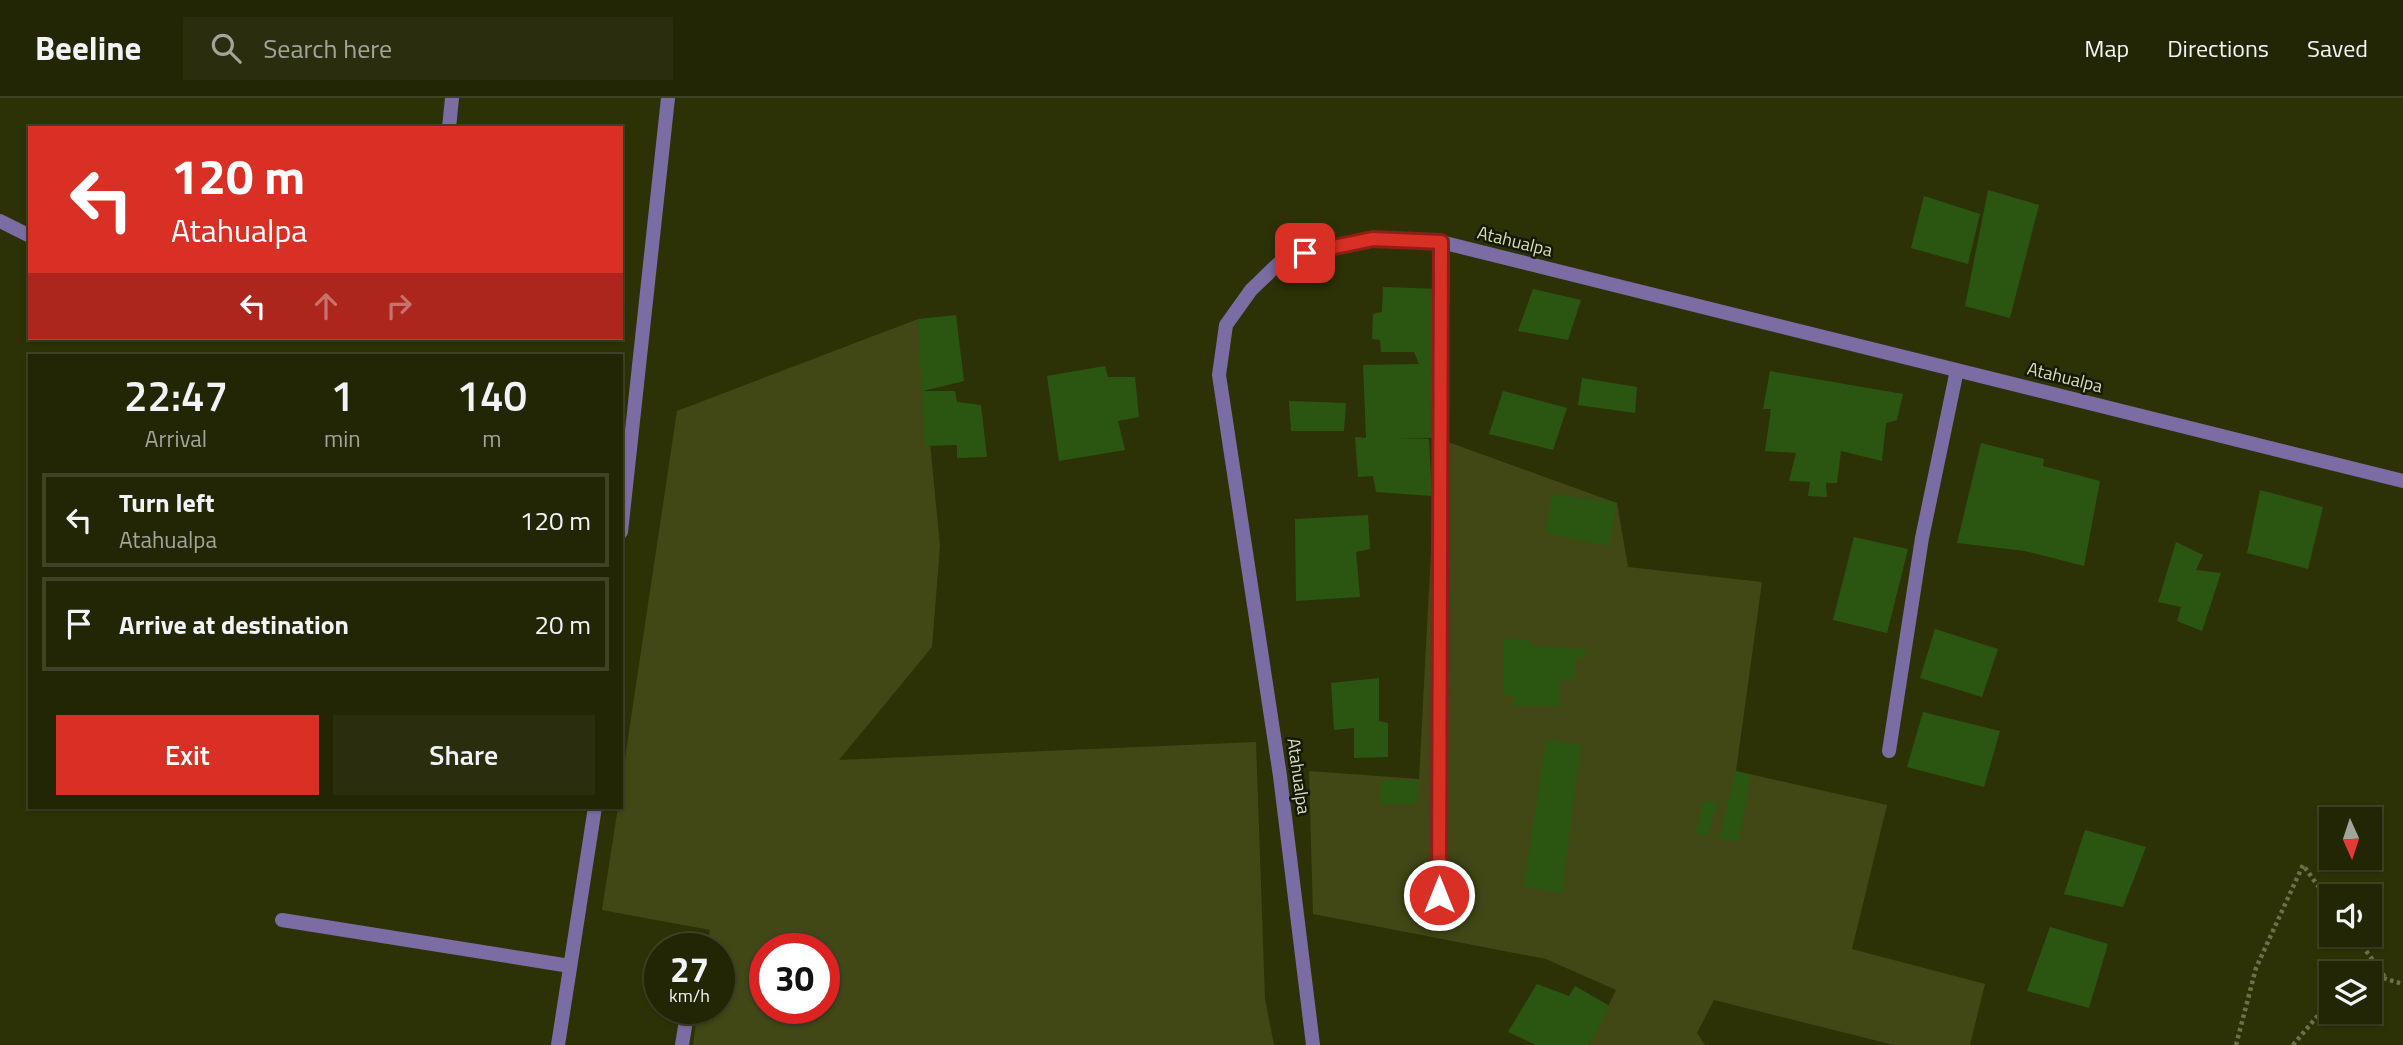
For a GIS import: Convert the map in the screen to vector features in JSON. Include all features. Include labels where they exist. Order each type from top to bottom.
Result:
[{"type":"street","points":[[449,126],[452,98]]},
{"type":"street","points":[[623,514],[668,98]]},
{"type":"street","points":[[0,221],[28,235]]},
{"type":"street","name":"Atahualpa","points":[[1313,1045],[1280,776],[1219,375],[1226,325],[1251,290],[1278,264],[1305,253],[1373,239],[1441,242],[2403,481]]},
{"type":"street","points":[[1439,895],[1441,242]]},
{"type":"street","points":[[1889,751],[1922,538],[1957,370]]},
{"type":"street","points":[[558,1045],[592,809]]},
{"type":"street","points":[[282,920],[570,966]]},
{"type":"street","points":[[681,1045],[685,1024]]},
{"type":"path","points":[[2236,1045],[2256,968],[2303,866],[2319,888]]},
{"type":"path","points":[[2363,947],[2385,977]]},
{"type":"path","points":[[2382,976],[2403,984]]},
{"type":"path","points":[[2293,1045],[2319,1014]]},
{"type":"green space","points":[[918,319],[940,546],[932,647],[839,760],[1256,742],[1265,999],[1274,1045],[693,1045],[696,1024],[735,1024],[735,933],[710,933],[710,930],[602,910],[618,809],[623,809],[623,772],[677,411]]},
{"type":"green space","points":[[1437,438],[1617,503],[1628,567],[1762,582],[1736,771],[1887,805],[1852,949],[1985,984],[1970,1045],[1894,1045],[1714,1000],[1697,1033],[1705,1045],[1589,1045],[1616,990],[1546,959],[1313,914],[1309,771],[1419,779]]},
{"type":"building","points":[[1988,190],[2039,205],[2010,318],[1965,306]]},
{"type":"building","points":[[1924,196],[1980,214],[1968,264],[1911,248]]},
{"type":"building","points":[[1383,287],[1440,289],[1437,438],[1400,438],[1429,439],[1432,496],[1376,492],[1373,476],[1358,477],[1355,437],[1366,438],[1363,365],[1419,364],[1414,352],[1381,352],[1380,340],[1372,339],[1373,314],[1382,312]]},
{"type":"building","points":[[1533,289],[1581,300],[1568,340],[1518,331]]},
{"type":"building","points":[[956,315],[964,381],[923,391],[955,391],[957,402],[981,405],[987,457],[957,458],[957,445],[925,446],[918,319]]},
{"type":"building","points":[[1105,366],[1108,377],[1135,377],[1139,417],[1118,421],[1125,450],[1059,461],[1047,376]]},
{"type":"building","points":[[1770,371],[1903,394],[1897,420],[1886,423],[1882,461],[1841,451],[1837,483],[1826,483],[1827,497],[1808,496],[1810,482],[1789,481],[1796,453],[1765,451],[1771,409],[1763,409]]},
{"type":"building","points":[[1582,378],[1637,387],[1635,413],[1578,405]]},
{"type":"building","points":[[1503,391],[1567,408],[1553,450],[1489,434]]},
{"type":"building","points":[[1289,401],[1346,403],[1344,431],[1291,431]]},
{"type":"building","points":[[1981,443],[2044,459],[2043,466],[2100,481],[2084,566],[2025,551],[1957,543]]},
{"type":"building","points":[[2260,490],[2323,507],[2308,569],[2247,553]]},
{"type":"building","points":[[1553,494],[1617,503],[1609,546],[1545,533]]},
{"type":"building","points":[[1368,515],[1370,549],[1356,552],[1360,597],[1296,601],[1295,519]]},
{"type":"building","points":[[1854,537],[1908,549],[1887,633],[1833,620]]},
{"type":"building","points":[[2176,542],[2203,555],[2196,570],[2221,573],[2202,631],[2177,621],[2181,607],[2158,602]]},
{"type":"building","points":[[1935,629],[1998,649],[1982,697],[1920,678]]},
{"type":"building","points":[[1504,638],[1528,640],[1531,646],[1578,649],[1586,645],[1585,657],[1576,659],[1575,679],[1560,680],[1559,706],[1513,706],[1513,696],[1503,695]]},
{"type":"building","points":[[1379,678],[1379,721],[1388,723],[1388,757],[1354,758],[1354,728],[1334,730],[1331,683]]},
{"type":"building","points":[[1923,712],[2000,731],[1984,787],[1907,767]]},
{"type":"building","points":[[1546,740],[1581,745],[1562,893],[1524,887]]},
{"type":"building","points":[[1736,771],[1751,775],[1739,841],[1719,839]]},
{"type":"building","points":[[1382,780],[1419,780],[1416,804],[1379,804]]},
{"type":"building","points":[[1703,802],[1717,802],[1708,836],[1695,833]]},
{"type":"building","points":[[2085,830],[2146,847],[2123,907],[2064,894]]},
{"type":"building","points":[[2050,927],[2108,944],[2089,1008],[2027,991]]},
{"type":"building","points":[[1537,984],[1569,996],[1575,986],[1610,1006],[1589,1045],[1536,1045],[1508,1032]]},
{"type":"route","points":[[1305,253],[1373,239],[1441,242],[1439,895]]}]
